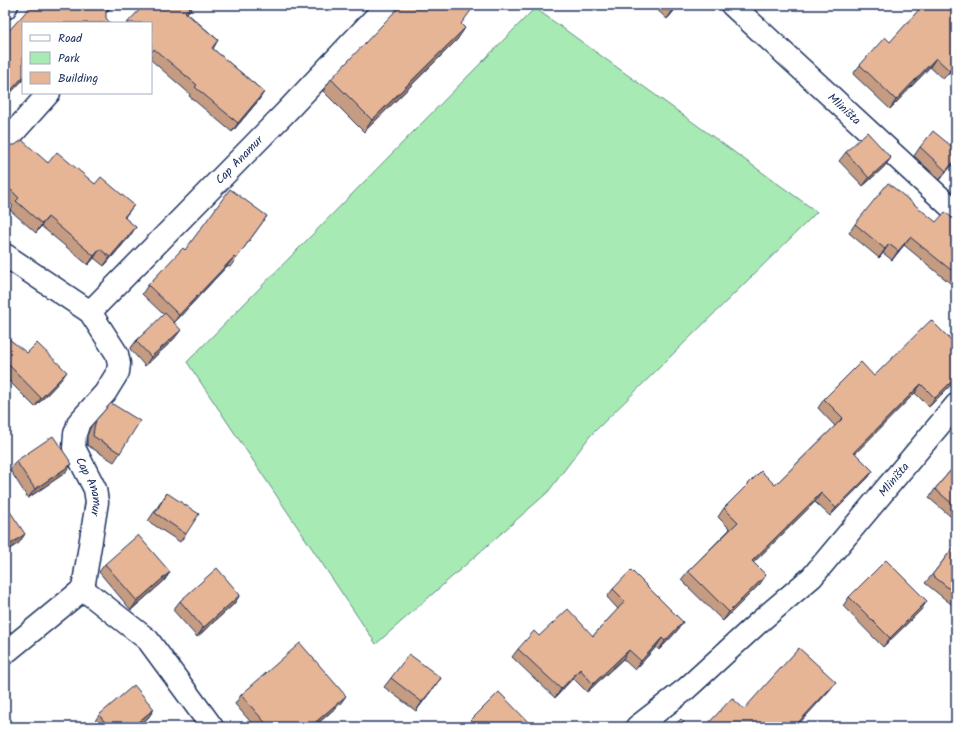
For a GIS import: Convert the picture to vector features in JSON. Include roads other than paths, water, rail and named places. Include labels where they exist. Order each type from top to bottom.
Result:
[{"type":"street","points":[[113,22],[129,5]]},
{"type":"street","name":"Cap Anamur","points":[[90,312],[285,114],[387,5]]},
{"type":"street","name":"Mliništa","points":[[732,5],[956,212]]},
{"type":"street","points":[[5,142],[48,94]]},
{"type":"street","name":"Cap Anamur","points":[[5,255],[90,312],[112,344],[117,354],[119,364],[118,372],[113,382],[79,422],[75,434],[74,448],[95,489],[97,502],[83,589]]},
{"type":"street","name":"Mliništa","points":[[637,727],[686,689],[758,623],[812,577],[956,405]]},
{"type":"street","points":[[5,653],[83,589],[148,640],[212,727]]}]
